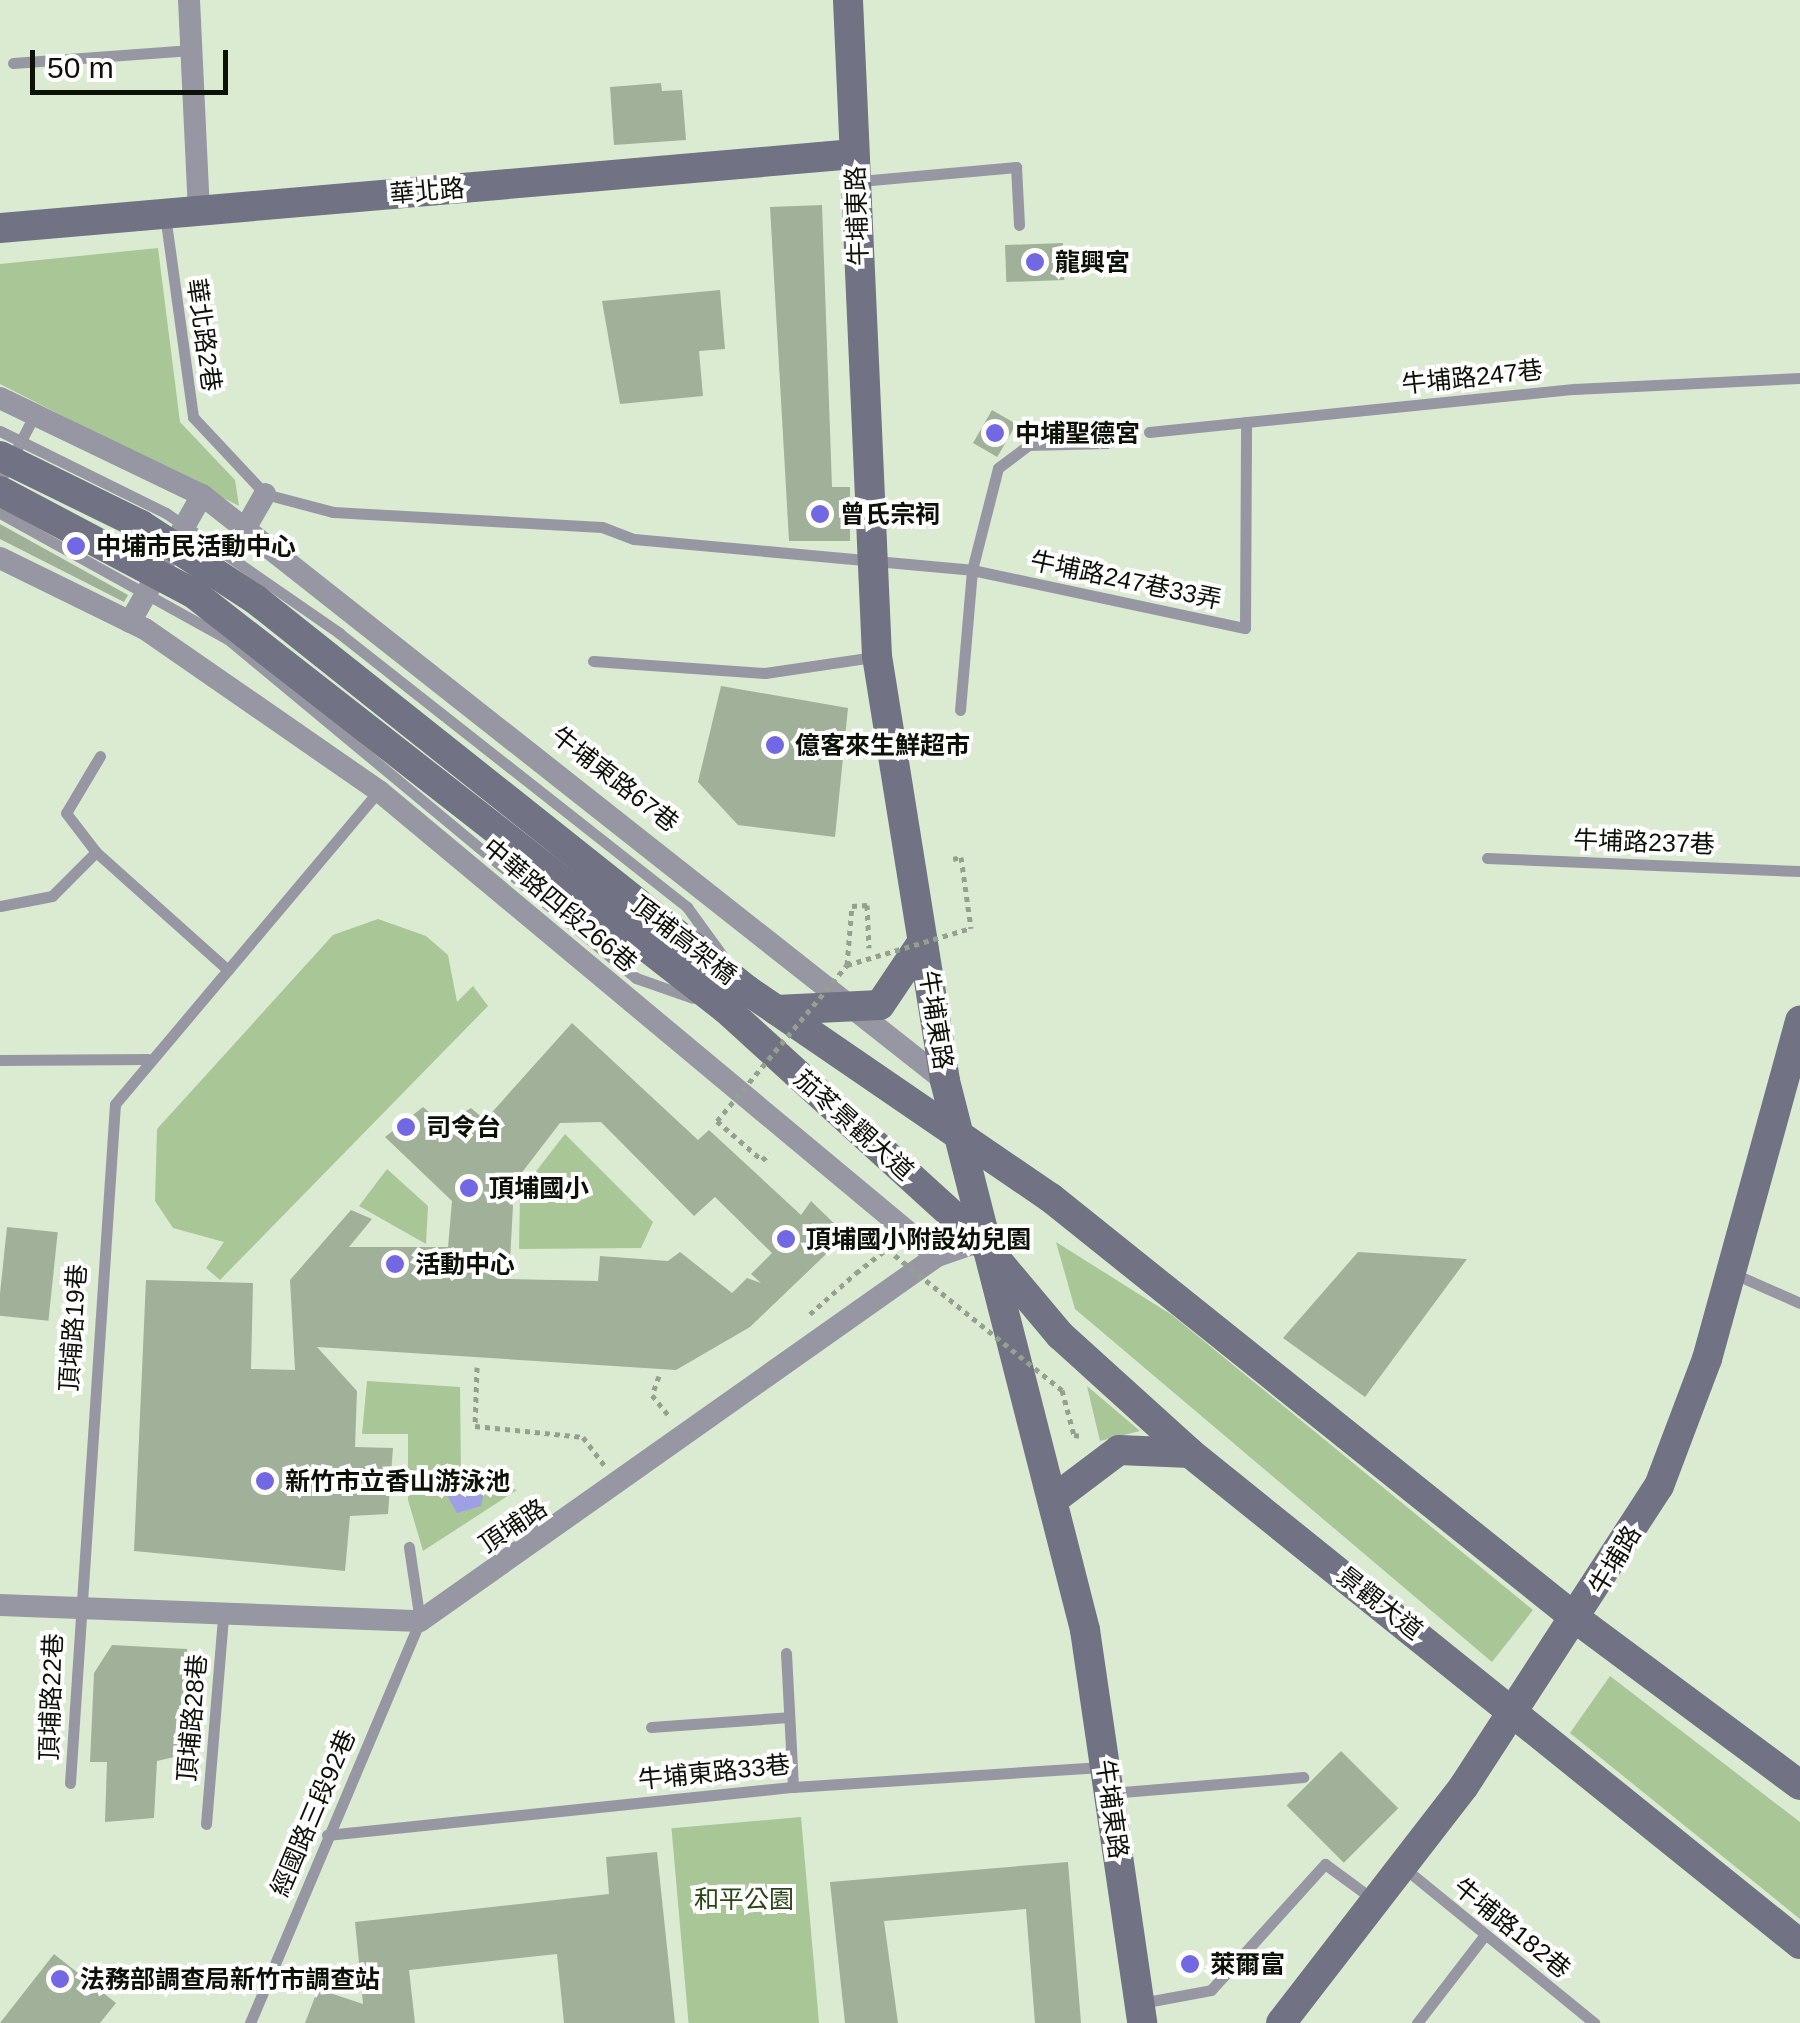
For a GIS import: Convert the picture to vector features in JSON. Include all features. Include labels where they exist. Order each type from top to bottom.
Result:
[{"type":"street","points":[[190,0],[200,212]]},
{"type":"street","name":"牛埔東路","points":[[848,0],[877,656],[945,1081],[962,1139],[981,1241],[1058,1496],[1108,1780],[1141,2013]]},
{"type":"street","name":"華北路","points":[[0,228],[855,168]]},
{"type":"street","points":[[0,398],[202,495],[246,527],[265,494]]},
{"type":"street","name":"頂埔高架橋","points":[[0,456],[141,525],[255,600],[736,1000]]},
{"type":"street","name":"頂埔高架橋","points":[[0,490],[193,593],[736,1000]]},
{"type":"street","points":[[130,622],[202,495]]},
{"type":"street","name":"牛埔東路67巷","points":[[246,527],[860,1009],[945,1081]]},
{"type":"street","name":"中華路四段266巷","points":[[0,558],[130,622],[379,791],[937,1256]]},
{"type":"street","points":[[774,1010],[860,1009],[896,988],[923,941]]},
{"type":"street","name":"茄苳景觀大道","points":[[736,1000],[774,1010],[962,1139]]},
{"type":"street","name":"茄苳景觀大道","points":[[736,1000],[981,1241]]},
{"type":"street","name":"牛埔路","points":[[1281,2023],[1377,1902],[1579,1621],[1660,1486],[1732,1273],[1799,1027]]},
{"type":"street","points":[[962,1139],[1051,1198],[1579,1621],[1800,1785]]},
{"type":"street","name":"頂埔路","points":[[420,1621],[619,1488],[937,1256],[981,1241]]},
{"type":"street","name":"景觀大道","points":[[981,1241],[1060,1335],[1190,1454],[1514,1710],[1800,1944]]},
{"type":"street","points":[[1058,1496],[1119,1450],[1190,1454]]},
{"type":"street","points":[[0,1605],[77,1613],[420,1621]]},
{"type":"lane","points":[[13,64],[192,50]]},
{"type":"lane","points":[[855,168],[1016,167],[1019,224]]},
{"type":"lane","name":"華北路2巷","points":[[164,214],[193,417],[265,494]]},
{"type":"lane","name":"牛埔路247巷","points":[[1149,432],[1800,378]]},
{"type":"lane","points":[[0,481],[35,414]]},
{"type":"lane","name":"牛埔路247巷33弄","points":[[972,570],[1245,628],[1246,422]]},
{"type":"lane","name":"頂埔高架橋","points":[[0,431],[166,514],[339,633],[687,907],[736,1000]]},
{"type":"lane","points":[[960,710],[972,570],[998,468],[1028,445],[1108,444]]},
{"type":"lane","points":[[265,494],[333,512],[871,556],[972,570]]},
{"type":"lane","name":"頂埔高架橋","points":[[0,513],[228,640],[636,978],[736,1000]]},
{"type":"lane","points":[[594,661],[765,674],[877,656]]},
{"type":"lane","points":[[100,756],[66,813],[96,852],[228,970]]},
{"type":"lane","name":"頂埔路19巷","points":[[77,1613],[108,1134],[115,1104],[148,1058],[379,791]]},
{"type":"lane","points":[[0,906],[52,896],[96,852]]},
{"type":"lane","name":"牛埔路237巷","points":[[1487,858],[1800,870]]},
{"type":"lane","points":[[0,1060],[148,1058]]},
{"type":"lane","points":[[1732,1273],[1800,1303]]},
{"type":"lane","points":[[410,1547],[420,1621]]},
{"type":"lane","name":"頂埔路22巷","points":[[70,1783],[77,1613]]},
{"type":"lane","name":"頂埔路28巷","points":[[206,1824],[222,1616]]},
{"type":"lane","name":"經國路三段92巷","points":[[250,2023],[420,1621]]},
{"type":"lane","points":[[786,1653],[794,1786]]},
{"type":"lane","points":[[651,1727],[790,1716]]},
{"type":"lane","name":"牛埔東路33巷","points":[[327,1835],[794,1786],[1303,1776]]},
{"type":"lane","points":[[1141,2013],[1211,1990],[1325,1864],[1377,1902]]},
{"type":"lane","name":"牛埔路182巷","points":[[1402,1867],[1594,2023]]},
{"type":"lane","points":[[1417,2023],[1484,1936]]},
{"type":"path","points":[[770,1154],[762,1160],[717,1121],[847,966],[971,928],[961,857],[953,859]]},
{"type":"path","points":[[847,966],[852,906],[867,905],[868,948]]},
{"type":"path","points":[[813,1318],[887,1249],[1062,1390],[1074,1435],[1083,1436]]},
{"type":"path","points":[[477,1367],[476,1426],[583,1437],[619,1488]]},
{"type":"path","points":[[658,1376],[652,1395],[686,1437]]},
{"type":"green space","points":[[158,248],[180,422],[235,480],[239,506],[0,384],[0,264]]},
{"type":"green space","points":[[378,919],[426,936],[448,955],[457,1002],[473,986],[488,1006],[220,1280],[206,1268],[224,1242],[173,1228],[155,1201],[157,1129],[333,935]]},
{"type":"green space","points":[[565,1134],[653,1222],[641,1248],[519,1249],[520,1192]]},
{"type":"green space","points":[[387,1169],[428,1206],[426,1244],[359,1206]]},
{"type":"green space","points":[[1056,1242],[1172,1315],[1533,1610],[1492,1662],[1075,1309]]},
{"type":"green space","points":[[367,1381],[460,1387],[461,1475],[517,1490],[423,1551],[408,1500],[408,1434],[362,1434]]},
{"type":"green space","points":[[1087,1386],[1140,1431],[1100,1441]]},
{"type":"green space","points":[[1610,1676],[1800,1822],[1800,1919],[1570,1733]]},
{"type":"green space","name":"和平公園","points":[[801,1817],[819,2023],[689,2023],[671,1828]]},
{"type":"water","points":[[455,1483],[483,1496],[481,1506],[457,1513],[444,1490]]},
{"type":"building","points":[[661,83],[662,91],[682,90],[686,140],[614,145],[610,87]]},
{"type":"building","points":[[822,205],[832,487],[850,487],[850,541],[789,541],[770,207]]},
{"type":"building","name":"龍興宮","points":[[1063,243],[1064,280],[1006,282],[1005,245]]},
{"type":"building","points":[[720,290],[725,349],[699,351],[703,396],[620,404],[602,301]]},
{"type":"building","name":"中埔聖德宮","points":[[992,410],[1016,424],[997,457],[973,443]]},
{"type":"building","points":[[0,524],[128,595],[124,602],[0,539]]},
{"type":"building","name":"億客來生鮮超市","points":[[721,686],[848,708],[835,837],[738,825],[698,782]]},
{"type":"building","points":[[572,1023],[698,1140],[709,1130],[801,1215],[811,1201],[846,1235],[750,1327],[676,1370],[317,1347],[357,1391],[355,1447],[393,1448],[388,1514],[350,1516],[345,1571],[134,1551],[146,1280],[253,1283],[251,1369],[295,1370],[290,1280],[351,1210],[372,1219],[349,1247],[448,1247],[452,1201],[385,1137],[423,1107],[444,1125],[471,1108],[485,1120]],"holes":[[[601,1122],[694,1216],[715,1197],[772,1253],[751,1274],[761,1283],[747,1278],[732,1293],[680,1252],[668,1261],[600,1256],[598,1281],[509,1279],[513,1206],[506,1193],[560,1123]]]},
{"type":"building","points":[[7,1227],[58,1232],[48,1321],[0,1316]]},
{"type":"building","points":[[1358,1252],[1467,1259],[1365,1397],[1283,1338]]},
{"type":"building","points":[[112,1645],[187,1649],[183,1755],[157,1761],[154,1818],[105,1822],[107,1762],[90,1762],[94,1673]]},
{"type":"building","points":[[1341,1751],[1398,1808],[1344,1863],[1287,1805]]},
{"type":"building","points":[[657,1852],[675,2023],[564,2023],[557,1954],[409,1970],[415,2023],[305,2023],[318,1989],[363,2004],[355,1922],[609,1894],[606,1857]]},
{"type":"building","points":[[1068,1862],[1081,2023],[1035,2023],[1026,1909],[884,1921],[898,2023],[845,2023],[830,1882]]},
{"type":"building","name":"法務部調查局新竹市調查站","points":[[54,1954],[116,2003],[100,2023],[0,2023]]},
{"type":"place","name":"龍興宮","points":[[1035,262]]},
{"type":"place","name":"中埔聖德宮","points":[[995,433]]},
{"type":"place","name":"曾氏宗祠","points":[[820,514]]},
{"type":"place","name":"中埔市民活動中心","points":[[76,546]]},
{"type":"place","name":"億客來生鮮超市","points":[[775,745]]},
{"type":"place","name":"司令台","points":[[406,1127]]},
{"type":"place","name":"頂埔國小","points":[[469,1188]]},
{"type":"place","name":"頂埔國小附設幼兒園","points":[[786,1239]]},
{"type":"place","name":"活動中心","points":[[395,1264]]},
{"type":"place","name":"新竹市立香山游泳池","points":[[265,1481]]},
{"type":"place","name":"萊爾富","points":[[1190,1964]]},
{"type":"place","name":"法務部調查局新竹市調查站","points":[[60,1979]]}]
